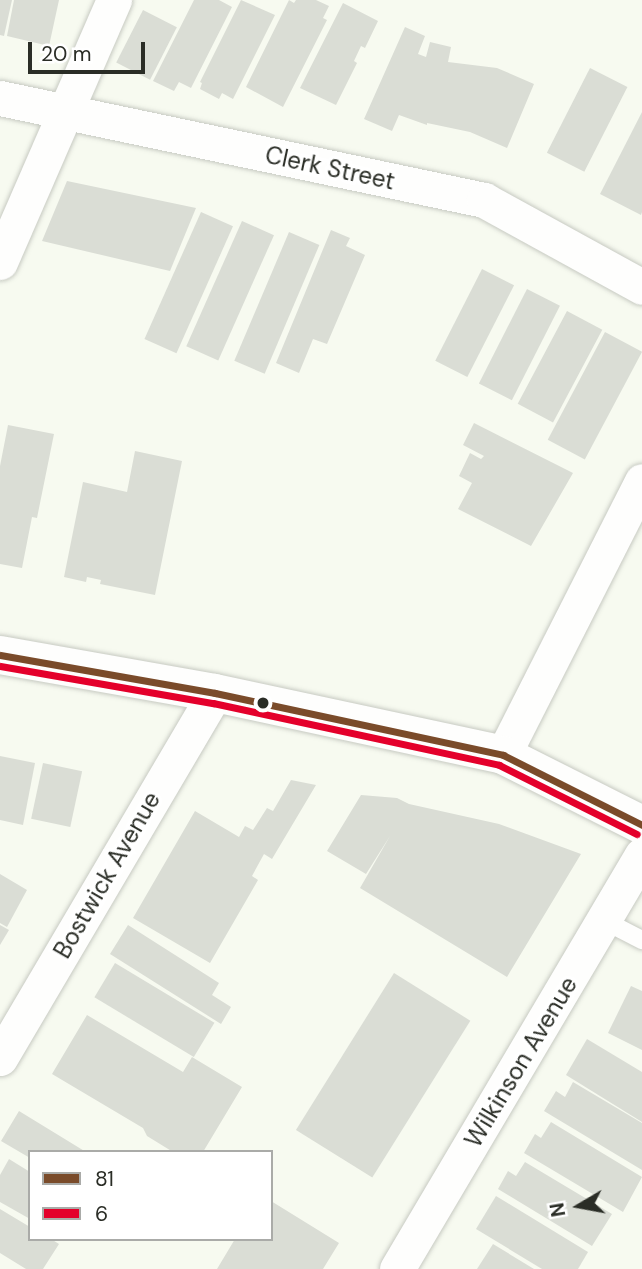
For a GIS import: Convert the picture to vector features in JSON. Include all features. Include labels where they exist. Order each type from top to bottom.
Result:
[{"type":"street","points":[[0,262],[114,0]]},
{"type":"street","name":"Clerk Street","points":[[0,98],[484,200],[642,287]]},
{"type":"street","points":[[503,755],[642,481]]},
{"type":"street","points":[[0,655],[215,693],[503,755],[642,825]]},
{"type":"street","name":"Bostwick Avenue","points":[[0,1058],[215,693]]},
{"type":"street","name":"Wilkinson Avenue","points":[[397,1269],[642,855]]},
{"type":"lane","points":[[605,921],[642,940]]},
{"type":"building","points":[[0,0],[12,0],[4,36],[0,35]]},
{"type":"building","points":[[14,0],[59,0],[49,46],[7,36]]},
{"type":"building","points":[[194,0],[219,0],[232,7],[191,88],[179,82],[174,91],[153,81]]},
{"type":"building","points":[[241,0],[275,15],[233,99],[222,93],[219,99],[200,89],[200,82]]},
{"type":"building","points":[[289,0],[294,3],[296,0],[316,0],[329,6],[323,18],[327,20],[283,107],[246,87]]},
{"type":"building","points":[[343,3],[378,21],[365,48],[361,46],[354,61],[357,63],[336,105],[300,88]]},
{"type":"building","points":[[143,10],[177,27],[150,80],[116,63]]},
{"type":"building","points":[[405,27],[425,36],[418,54],[426,57],[430,42],[451,47],[448,62],[497,68],[534,84],[507,148],[470,132],[427,125],[399,115],[392,131],[364,119]]},
{"type":"building","points":[[590,68],[627,87],[584,172],[547,153]]},
{"type":"building","points":[[642,112],[642,212],[641,215],[600,194]]},
{"type":"building","points":[[67,181],[196,208],[170,271],[42,241]]},
{"type":"building","points":[[201,212],[233,226],[176,353],[144,339]]},
{"type":"building","points":[[242,221],[274,235],[218,360],[186,346]]},
{"type":"building","points":[[331,230],[350,238],[346,246],[365,255],[327,344],[313,339],[299,373],[276,363]]},
{"type":"building","points":[[289,232],[319,245],[265,374],[234,361]]},
{"type":"building","points":[[482,269],[514,285],[467,377],[435,361]]},
{"type":"building","points":[[527,289],[560,306],[512,400],[479,383]]},
{"type":"building","points":[[567,311],[602,330],[553,422],[518,404]]},
{"type":"building","points":[[605,332],[642,352],[585,459],[548,440]]},
{"type":"building","points":[[474,423],[573,473],[531,546],[458,509],[472,483],[459,476],[470,453],[481,459],[484,456],[463,445]]},
{"type":"building","points":[[8,425],[54,434],[37,518],[32,517],[22,568],[0,564],[0,466]]},
{"type":"building","points":[[135,451],[182,461],[155,595],[100,584],[101,580],[87,577],[86,582],[64,577],[83,482],[127,492]]},
{"type":"building","points":[[0,756],[35,763],[23,825],[0,820]]},
{"type":"building","points":[[43,763],[82,771],[70,827],[31,819]]},
{"type":"building","points":[[291,780],[316,785],[272,859],[264,854],[252,876],[258,880],[210,963],[133,918],[195,811],[239,837],[245,826],[253,830],[267,808],[273,811]]},
{"type":"building","points":[[361,795],[397,798],[409,804],[499,824],[581,854],[507,977],[360,888],[390,836],[366,874],[327,851]]},
{"type":"building","points":[[0,874],[27,890],[7,927],[0,923]]},
{"type":"building","points":[[0,925],[9,930],[0,945]]},
{"type":"building","points":[[128,925],[219,983],[212,995],[231,1007],[221,1024],[110,954]]},
{"type":"building","points":[[115,963],[214,1023],[194,1057],[94,997]]},
{"type":"building","points":[[394,973],[470,1021],[372,1178],[296,1130]]},
{"type":"building","points":[[631,986],[642,991],[642,1050],[608,1033]]},
{"type":"building","points":[[87,1015],[183,1072],[192,1057],[242,1087],[204,1150],[170,1150],[147,1136],[143,1128],[52,1074]]},
{"type":"building","points":[[587,1039],[642,1072],[642,1122],[566,1075]]},
{"type":"building","points":[[573,1082],[642,1123],[642,1170],[544,1111],[556,1091],[565,1097]]},
{"type":"building","points":[[19,1111],[83,1150],[28,1150],[28,1157],[1,1141]]},
{"type":"building","points":[[551,1122],[642,1177],[623,1212],[524,1153],[535,1134],[541,1138]]},
{"type":"building","points":[[9,1159],[28,1171],[28,1218],[0,1202],[0,1175]]},
{"type":"building","points":[[525,1162],[612,1214],[592,1246],[498,1189],[508,1171],[516,1176]]},
{"type":"building","points":[[496,1196],[588,1252],[578,1269],[542,1269],[476,1229]]},
{"type":"building","points":[[273,1202],[339,1243],[323,1269],[217,1269],[234,1241],[273,1241]]},
{"type":"building","points":[[0,1209],[28,1226],[28,1241],[54,1241],[59,1244],[43,1269],[26,1269],[0,1253]]},
{"type":"building","points":[[493,1244],[534,1269],[477,1269]]},
{"type":"transit line","name":"81","points":[[0,655],[215,693],[503,755],[642,825]]},
{"type":"transit line","name":"6","points":[[0,666],[213,703],[499,765],[637,834]]}]
